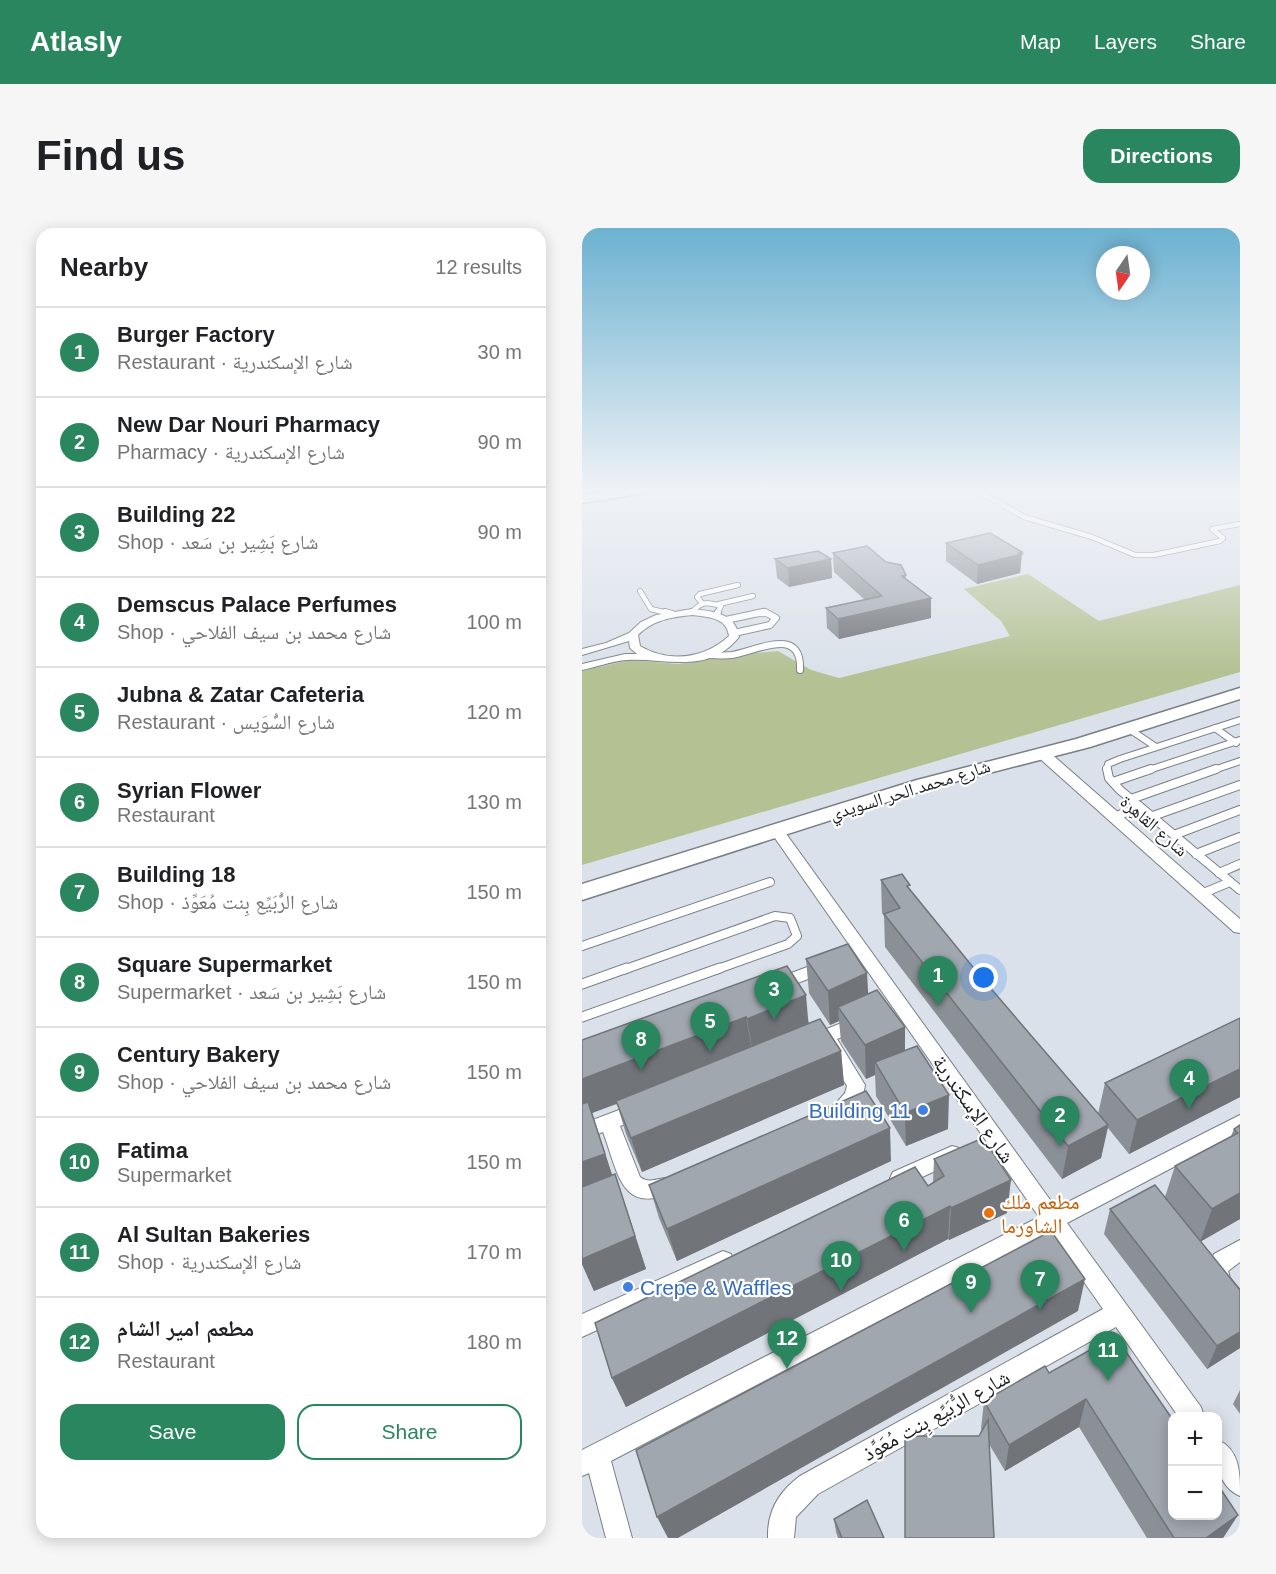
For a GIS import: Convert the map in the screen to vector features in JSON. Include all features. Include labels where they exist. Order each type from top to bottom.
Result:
[{"type":"street","points":[[582,652],[610,645],[633,635],[645,624],[672,614],[692,612],[721,618],[735,629],[728,644],[707,655],[686,659],[625,657],[582,667]]},
{"type":"street","points":[[633,635],[635,648],[653,657]]},
{"type":"street","name":"شارع محمد الحر السويدي","points":[[582,892],[958,774],[1042,754],[1240,693]]},
{"type":"street","name":"شارع القاهِرة","points":[[1042,754],[1240,928]]},
{"type":"street","name":"شارع الإسكندرية","points":[[777,831],[851,957],[900,1004],[1189,1412]]},
{"type":"street","points":[[762,990],[851,957]]},
{"type":"street","points":[[794,1050],[900,1004]]},
{"type":"street","points":[[821,1117],[843,1107],[854,1097],[856,1085],[826,1037]]},
{"type":"street","points":[[582,1132],[631,1113]]},
{"type":"street","points":[[609,1122],[630,1177],[637,1187],[657,1190],[685,1178]]},
{"type":"street","points":[[619,1538],[590,1459],[1240,1123]]},
{"type":"street","points":[[884,1186],[992,1135]]},
{"type":"street","points":[[1235,1298],[1218,1277],[1218,1265],[1240,1250]]},
{"type":"street","points":[[582,1326],[744,1251]]},
{"type":"street","name":"شارع الرُّبَيِّع بِنت مُعَوِّذ","points":[[781,1538],[781,1516],[798,1492],[1119,1313]]},
{"type":"street","points":[[1222,1458],[1240,1484]]},
{"type":"lane","points":[[1125,550],[1140,556],[1177,550]]},
{"type":"lane","points":[[702,603],[697,597],[700,594],[738,585]]},
{"type":"lane","points":[[640,591],[651,609],[672,614]]},
{"type":"lane","points":[[692,612],[702,603],[719,604],[753,596]]},
{"type":"lane","points":[[719,604],[721,618],[764,612],[776,618],[770,625],[734,633]]},
{"type":"lane","points":[[707,655],[732,655],[758,647],[786,644],[799,650],[803,657],[800,670]]},
{"type":"lane","points":[[1240,720],[1108,764],[1107,777],[1131,800],[1240,890]]},
{"type":"lane","points":[[1215,728],[1238,742]]},
{"type":"lane","points":[[1129,729],[1156,747]]},
{"type":"lane","points":[[1113,782],[1238,742]]},
{"type":"lane","points":[[1131,800],[1240,761]]},
{"type":"lane","points":[[1153,816],[1240,785]]},
{"type":"lane","points":[[1114,817],[1140,807]]},
{"type":"lane","points":[[1174,835],[1240,810]]},
{"type":"lane","points":[[1196,854],[1240,837]]},
{"type":"lane","points":[[1219,873],[1240,864]]},
{"type":"lane","points":[[582,946],[770,882]]},
{"type":"lane","points":[[1201,894],[1230,882]]},
{"type":"lane","points":[[582,984],[776,916],[790,918],[797,931],[797,936],[788,944],[582,1017]]},
{"type":"green space","points":[[1028,574],[1099,621],[1240,585],[1240,672],[582,865],[582,671],[629,660],[679,664],[714,657],[778,651],[811,670],[839,678],[1010,636],[1001,621],[964,589]]},
{"type":"building","points":[[847,550],[872,550],[886,562],[901,565],[906,575],[902,576],[931,598],[838,619],[826,608],[882,596],[833,553]]},
{"type":"building","points":[[956,550],[1022,552],[1019,553],[1022,554],[978,565]]},
{"type":"building","points":[[818,551],[831,559],[788,568],[775,559]]},
{"type":"building","points":[[902,874],[910,885],[907,886],[981,977],[1108,1125],[1068,1146],[884,914],[900,908],[881,880]]},
{"type":"building","points":[[848,944],[867,973],[828,991],[806,959]]},
{"type":"building","points":[[787,966],[806,995],[582,1079],[582,1040]]},
{"type":"building","points":[[877,990],[905,1027],[865,1045],[838,1007]]},
{"type":"building","points":[[1240,1018],[1240,1069],[1137,1120],[1105,1083]]},
{"type":"building","points":[[820,1019],[841,1051],[631,1138],[616,1101]]},
{"type":"building","points":[[917,1046],[949,1095],[905,1113],[875,1062]]},
{"type":"building","points":[[866,1091],[890,1128],[667,1229],[649,1185]]},
{"type":"building","points":[[588,1102],[605,1154],[582,1162],[582,1104]]},
{"type":"building","points":[[1240,1125],[1240,1193],[1212,1209],[1175,1166],[1238,1133],[1234,1129]]},
{"type":"building","points":[[983,1138],[1011,1180],[951,1208],[950,1206],[612,1378],[595,1323],[915,1167],[928,1186],[944,1176],[934,1159]]},
{"type":"building","points":[[615,1174],[635,1236],[582,1259],[582,1187]]},
{"type":"building","points":[[1155,1185],[1240,1290],[1240,1332],[1217,1346],[1110,1209]]},
{"type":"building","points":[[1051,1231],[1085,1279],[657,1517],[636,1450]]},
{"type":"building","points":[[1115,1336],[1168,1413],[1168,1520],[1222,1520],[1222,1491],[1238,1515],[1206,1538],[1174,1538],[1086,1399],[1009,1445],[984,1401],[1045,1366],[1049,1373]]},
{"type":"building","points":[[988,1420],[994,1538],[905,1538],[905,1436],[979,1436]]},
{"type":"building","points":[[867,1500],[884,1538],[842,1538],[834,1519]]},
{"type":"place","name":"Burger Factory","points":[[938,1006]]},
{"type":"place","name":"Building 22","points":[[774,1020]]},
{"type":"place","name":"Jubna & Zatar Cafeteria","points":[[710,1052]]},
{"type":"place","name":"Square Supermarket","points":[[641,1070]]},
{"type":"place","name":"Demscus Palace Perfumes","points":[[1189,1109]]},
{"type":"place","name":"Building 11","points":[[923,1110]]},
{"type":"place","name":"New Dar Nouri Pharmacy","points":[[1060,1146]]},
{"type":"place","name":"مطعم ملك الشاورما","points":[[989,1213]]},
{"type":"place","name":"Syrian Flower","points":[[904,1251]]},
{"type":"place","name":"Crepe & Waffles","points":[[628,1287]]},
{"type":"place","name":"Fatima","points":[[841,1291]]},
{"type":"place","name":"Building 18","points":[[1040,1310]]},
{"type":"place","name":"Century Bakery","points":[[971,1313]]},
{"type":"place","name":"مطعم امير الشام","points":[[787,1369]]},
{"type":"place","name":"Al Sultan Bakeries","points":[[1108,1381]]}]
